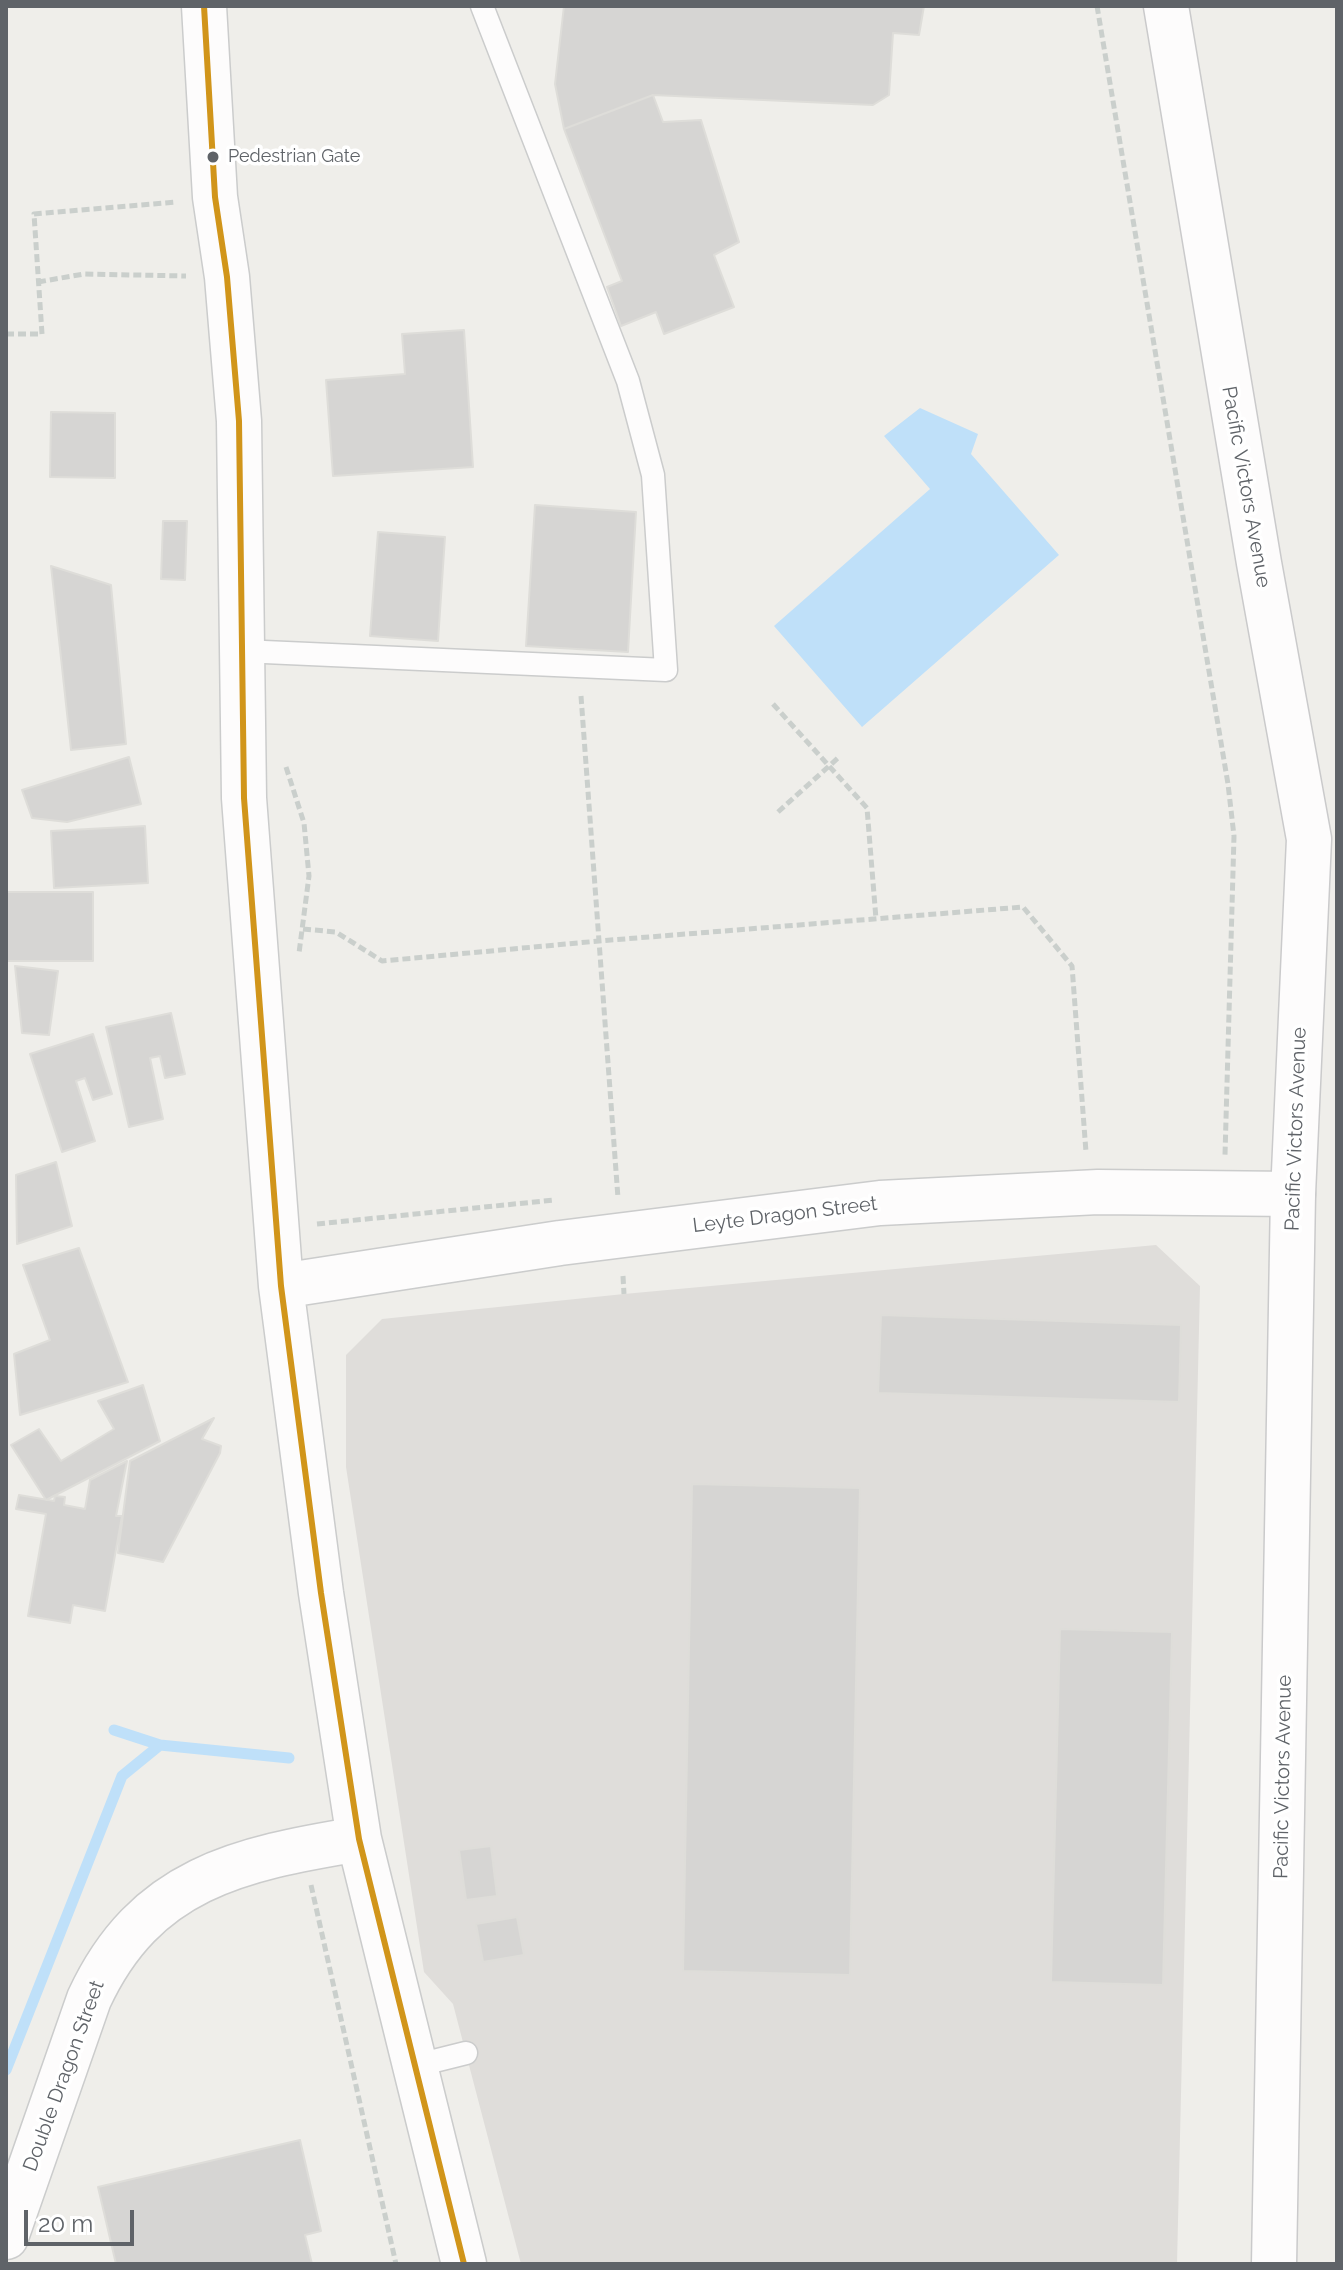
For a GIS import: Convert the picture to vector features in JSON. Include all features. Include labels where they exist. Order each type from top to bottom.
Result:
[{"type":"street","points":[[204,6],[215,197],[227,277],[239,421],[244,798],[281,1286],[321,1593],[364,1858],[464,2264]]},
{"type":"street","name":"Pacific Victors Avenue","points":[[1166,6],[1259,563],[1309,839],[1293,1194],[1274,2264]]},
{"type":"street","name":"Leyte Dragon Street","points":[[281,1286],[619,1214],[1098,1192],[1293,1194]]},
{"type":"street","name":"Double Dragon Street","points":[[6,2237],[85,2009],[105,1968],[125,1938],[156,1908],[208,1877],[249,1862],[312,1866],[364,1858]]},
{"type":"lane","points":[[242,651],[666,670],[653,475],[628,381],[482,6]]},
{"type":"lane","points":[[414,2066],[466,2053]]},
{"type":"path","points":[[1097,6],[1228,784],[1234,836],[1225,1156]]},
{"type":"path","points":[[6,334],[42,334],[34,214],[215,197]]},
{"type":"path","points":[[38,282],[99,273],[227,277]]},
{"type":"path","points":[[579,666],[624,1294]]},
{"type":"path","points":[[773,704],[867,808],[876,919]]},
{"type":"path","points":[[778,812],[838,758]]},
{"type":"path","points":[[303,929],[336,932],[382,961],[1023,907],[1072,966],[1086,1152]]},
{"type":"path","points":[[619,1214],[633,1192]]},
{"type":"path","points":[[602,1195],[619,1214]]},
{"type":"path","points":[[308,1225],[556,1200]]},
{"type":"path","points":[[296,1887],[312,1866],[364,1858]]},
{"type":"path","points":[[312,1866],[396,2264]]},
{"type":"shaded area","points":[[1156,1245],[1200,1286],[1177,2264],[521,2264],[453,2004],[424,1972],[346,1467],[346,1355],[382,1319]]},
{"type":"water","points":[[920,408],[978,434],[971,454],[1059,555],[862,727],[774,626],[930,489],[884,436]]},
{"type":"building","points":[[564,6],[924,6],[919,35],[893,33],[889,95],[873,105],[653,95],[564,129],[555,84]]},
{"type":"building","points":[[653,95],[663,122],[701,120],[739,242],[714,255],[734,307],[664,334],[656,312],[621,326],[607,287],[622,281],[564,129]]},
{"type":"building","points":[[464,330],[473,467],[333,476],[326,380],[405,374],[402,334]]},
{"type":"building","points":[[51,412],[115,413],[115,478],[50,477]]},
{"type":"building","points":[[535,505],[636,512],[628,652],[526,646]]},
{"type":"building","points":[[163,521],[187,521],[185,580],[161,579]]},
{"type":"building","points":[[378,532],[445,537],[438,641],[370,636]]},
{"type":"building","points":[[51,566],[111,585],[126,744],[71,750]]},
{"type":"building","points":[[129,757],[141,804],[67,822],[32,818],[22,790]]},
{"type":"building","points":[[145,826],[148,883],[54,888],[51,831]]},
{"type":"building","points":[[6,892],[93,892],[93,961],[6,961]]},
{"type":"building","points":[[15,966],[58,971],[49,1035],[22,1033]]},
{"type":"building","points":[[171,1013],[185,1074],[165,1078],[160,1056],[150,1058],[163,1119],[129,1127],[106,1027]]},
{"type":"building","points":[[93,1034],[112,1094],[93,1100],[85,1078],[76,1081],[95,1141],[62,1152],[30,1054]]},
{"type":"building","points":[[56,1162],[72,1226],[17,1244],[16,1175]]},
{"type":"building","points":[[79,1248],[128,1382],[20,1415],[14,1354],[50,1340],[23,1265]]},
{"type":"building","points":[[881,1315],[1181,1325],[1179,1402],[878,1393]]},
{"type":"building","points":[[143,1385],[160,1441],[46,1500],[11,1445],[39,1429],[61,1461],[114,1429],[98,1401]]},
{"type":"building","points":[[214,1418],[202,1439],[221,1446],[220,1453],[163,1562],[118,1553],[130,1461]]},
{"type":"building","points":[[127,1461],[116,1516],[122,1516],[105,1611],[73,1605],[70,1623],[28,1616],[46,1514],[16,1509],[19,1495],[54,1501],[55,1496],[65,1497],[64,1505],[85,1509],[90,1480]]},
{"type":"building","points":[[692,1484],[860,1488],[850,1975],[683,1971]]},
{"type":"building","points":[[1060,1629],[1172,1632],[1163,1985],[1051,1982]]},
{"type":"building","points":[[491,1846],[497,1896],[466,1900],[459,1850]]},
{"type":"building","points":[[517,1917],[524,1955],[483,1962],[476,1924]]},
{"type":"building","points":[[300,2140],[321,2231],[305,2235],[312,2264],[116,2264],[98,2187]]},
{"type":"waterway","points":[[114,1730],[160,1745],[289,1758]]},
{"type":"waterway","points":[[6,2070],[122,1776],[160,1745]]},
{"type":"transit line","points":[[204,6],[215,197],[227,277],[239,421],[244,798],[281,1286],[321,1593],[359,1839],[464,2264]]},
{"type":"place","name":"Pedestrian Gate","points":[[213,157]]}]
